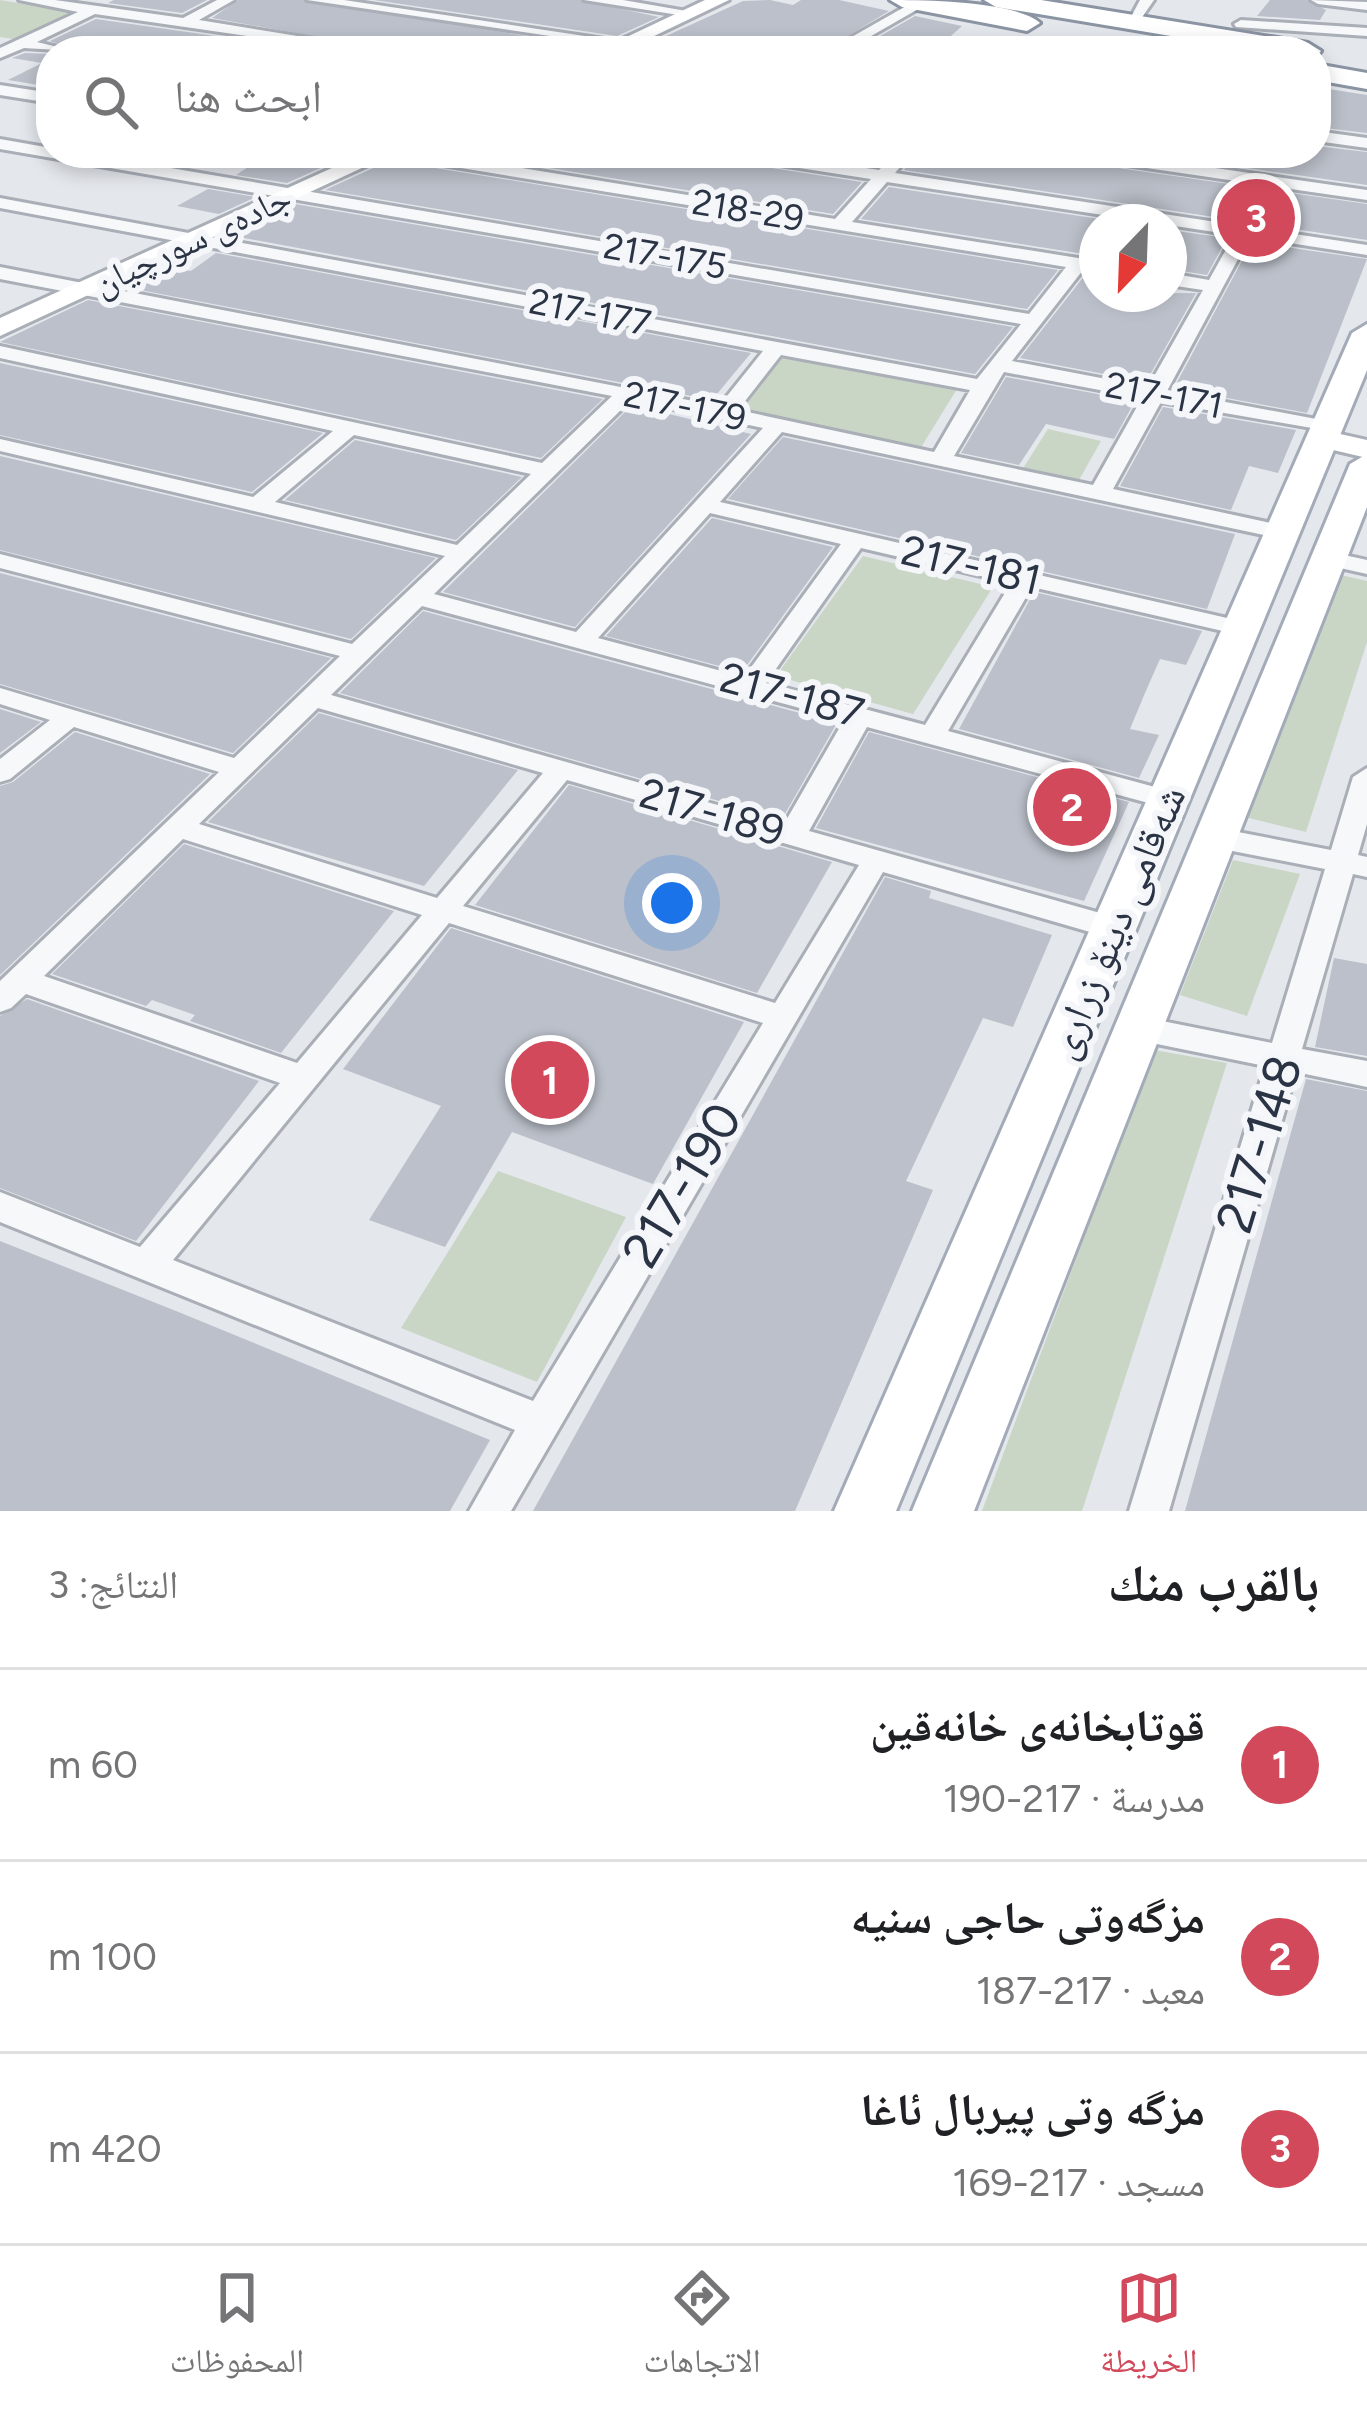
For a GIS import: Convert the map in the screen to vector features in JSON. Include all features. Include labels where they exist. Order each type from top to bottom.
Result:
[{"type":"highway","points":[[1012,1],[1153,36]]},
{"type":"highway","points":[[911,2],[1144,32],[1250,36]]},
{"type":"highway","points":[[1331,46],[1365,35]]},
{"type":"highway","points":[[1331,75],[1367,81]]},
{"type":"main road","name":"شەقامی دینۆ زراری","points":[[865,1511],[1282,532],[1346,438],[1367,333]]},
{"type":"main road","name":"شەقامی دینۆ زراری","points":[[943,1511],[1217,838],[1347,562],[1367,464]]},
{"type":"street","points":[[26,0],[280,36]]},
{"type":"street","points":[[38,36],[116,0]]},
{"type":"street","points":[[184,22],[227,0]]},
{"type":"street","points":[[314,0],[545,36]]},
{"type":"street","points":[[591,0],[703,5]]},
{"type":"street","points":[[1144,32],[1147,0]]},
{"type":"street","points":[[1234,32],[1258,0]]},
{"type":"street","points":[[1318,0],[1367,5]]},
{"type":"street","points":[[858,36],[911,2]]},
{"type":"street","points":[[639,36],[703,5]]},
{"type":"street","points":[[1234,32],[1365,35]]},
{"type":"street","points":[[0,54],[36,37]]},
{"type":"street","points":[[0,41],[36,46]]},
{"type":"street","points":[[0,90],[36,96]]},
{"type":"street","points":[[0,107],[26,94]]},
{"type":"street","points":[[1331,138],[1367,143]]},
{"type":"street","name":"217-175","points":[[0,144],[36,150]]},
{"type":"street","name":"217-175","points":[[144,168],[1033,320]]},
{"type":"street","name":"جادەی سورچیان","points":[[0,328],[350,168]]},
{"type":"street","name":"218-29","points":[[491,168],[1079,264]]},
{"type":"street","points":[[832,168],[1367,250]]},
{"type":"street","points":[[838,225],[892,168]]},
{"type":"street","points":[[1181,168],[1367,195]]},
{"type":"street","name":"217-177","points":[[0,203],[982,386]]},
{"type":"street","points":[[1100,493],[1245,231]]},
{"type":"street","name":"217-179","points":[[0,273],[627,394],[1282,532]]},
{"type":"street","points":[[941,459],[982,386],[1033,320],[1079,273]]},
{"type":"street","points":[[1187,282],[1213,286]]},
{"type":"street","points":[[724,414],[776,348]]},
{"type":"street","points":[[0,352],[549,471]]},
{"type":"street","name":"217-171","points":[[999,365],[1157,394],[1346,438]]},
{"type":"street","points":[[303,1078],[10,990],[627,394]]},
{"type":"street","points":[[583,640],[777,425]]},
{"type":"street","points":[[258,506],[350,428]]},
{"type":"street","points":[[0,445],[463,553]]},
{"type":"street","name":"217-181","points":[[703,505],[1240,628]]},
{"type":"street","points":[[752,684],[857,538]]},
{"type":"street","points":[[0,561],[356,653]]},
{"type":"street","points":[[934,733],[1026,577]]},
{"type":"street","name":"217-187","points":[[416,597],[1167,799]]},
{"type":"street","points":[[0,696],[237,768]]},
{"type":"street","name":"217-189","points":[[309,697],[1114,928]]},
{"type":"street","points":[[792,835],[861,714]]},
{"type":"street","points":[[0,773],[71,716]]},
{"type":"street","points":[[146,1266],[561,769]]},
{"type":"street","name":"217-148","points":[[1149,1511],[1285,1058],[1356,865],[1367,777]]},
{"type":"street","points":[[176,827],[782,1017]]},
{"type":"street","points":[[1217,838],[1356,865]]},
{"type":"street","name":"217-190","points":[[489,1511],[876,860]]},
{"type":"street","points":[[1142,1029],[1367,1074]]},
{"type":"street","points":[[0,1207],[540,1423]]},
{"type":"green space","points":[[0,0],[73,12],[13,39],[0,37]]},
{"type":"green space","points":[[784,355],[957,389],[920,449],[739,412]]},
{"type":"green space","points":[[1048,429],[1101,441],[1079,480],[1022,470]]},
{"type":"green space","points":[[863,556],[993,587],[913,714],[776,676]]},
{"type":"green space","points":[[1336,574],[1367,581],[1367,642],[1306,832],[1245,817]]},
{"type":"green space","points":[[1233,860],[1300,874],[1247,1016],[1180,995]]},
{"type":"green space","points":[[1154,1050],[1227,1063],[1082,1511],[982,1511]]},
{"type":"green space","points":[[498,1171],[626,1217],[537,1382],[401,1328]]},
{"type":"building","points":[[207,0],[182,13],[108,3]]},
{"type":"building","points":[[238,0],[303,0],[527,36],[311,36],[212,18]]},
{"type":"building","points":[[374,0],[580,0],[659,17],[617,36]]},
{"type":"building","points":[[801,0],[839,0],[889,11],[848,36],[666,36],[743,1],[793,5]]},
{"type":"building","points":[[1270,0],[1307,0],[1326,10],[1320,20],[1257,16]]},
{"type":"building","points":[[915,16],[962,26],[951,36],[880,36]]},
{"type":"building","points":[[96,19],[215,36],[60,36]]},
{"type":"building","points":[[25,53],[36,53],[36,62],[12,58]]},
{"type":"building","points":[[36,66],[36,85],[8,80]]},
{"type":"building","points":[[1331,89],[1367,95],[1367,133],[1331,129]]},
{"type":"building","points":[[1331,148],[1367,152],[1367,185],[1248,168],[1331,168]]},
{"type":"building","points":[[246,168],[320,168],[287,183],[236,175]]},
{"type":"building","points":[[373,168],[436,168],[1058,270],[1027,309],[325,190]]},
{"type":"building","points":[[550,168],[772,168],[862,182],[833,214]]},
{"type":"building","points":[[1118,168],[1367,204],[1367,240],[1187,213],[1187,204],[1129,204],[904,170]]},
{"type":"building","points":[[889,187],[1079,216],[1079,253],[861,219]]},
{"type":"building","points":[[208,189],[256,197],[219,214],[177,206]]},
{"type":"building","points":[[295,204],[1013,327],[975,374],[228,235]]},
{"type":"building","points":[[1187,232],[1227,238],[1207,275],[1187,272]]},
{"type":"building","points":[[1252,242],[1367,259],[1307,413],[1174,388]]},
{"type":"building","points":[[216,253],[751,353],[712,400],[119,286],[161,266],[191,271]]},
{"type":"building","points":[[1079,283],[1079,312],[1185,312],[1146,382],[1020,358]]},
{"type":"building","points":[[88,300],[603,399],[541,458],[0,342]]},
{"type":"building","points":[[0,363],[323,433],[252,492],[0,435]]},
{"type":"building","points":[[1006,377],[1135,401],[1114,439],[1046,424],[1019,465],[961,453]]},
{"type":"building","points":[[632,405],[751,434],[575,627],[443,592]]},
{"type":"building","points":[[1163,407],[1296,430],[1278,473],[1249,466],[1231,510],[1120,486]]},
{"type":"building","points":[[783,437],[1235,534],[1207,609],[728,499]]},
{"type":"building","points":[[355,440],[522,477],[456,540],[285,500]]},
{"type":"building","points":[[0,456],[436,558],[351,639],[0,550]]},
{"type":"building","points":[[712,518],[833,547],[742,672],[606,636]]},
{"type":"building","points":[[0,573],[331,658],[233,753],[0,684]]},
{"type":"building","points":[[1034,592],[1202,631],[1186,665],[1160,659],[1145,693],[1130,729],[1159,735],[1139,778],[959,729]]},
{"type":"building","points":[[423,611],[837,723],[782,819],[340,693]]},
{"type":"building","points":[[0,709],[41,722],[0,753]]},
{"type":"building","points":[[319,713],[518,770],[424,886],[208,822]]},
{"type":"building","points":[[75,732],[210,774],[0,975],[0,786],[13,782]]},
{"type":"building","points":[[869,732],[1129,802],[1084,901],[816,828]]},
{"type":"building","points":[[569,785],[832,862],[757,993],[475,905]]},
{"type":"building","points":[[184,844],[394,911],[281,1053],[190,1021],[195,1015],[152,1000],[146,1006],[52,974]]},
{"type":"building","points":[[885,877],[931,891],[929,898],[1052,935],[1013,1027],[983,1018],[906,1181],[933,1190],[795,1511],[533,1511]]},
{"type":"building","points":[[451,928],[744,1022],[653,1184],[512,1132],[445,1247],[369,1220],[441,1106],[343,1069]]},
{"type":"building","points":[[1334,958],[1367,964],[1367,1056],[1315,1047]]},
{"type":"building","points":[[27,999],[259,1081],[136,1241],[0,1188],[0,1016]]},
{"type":"building","points":[[1306,1079],[1367,1091],[1367,1511],[1185,1511]]},
{"type":"building","points":[[0,1241],[490,1440],[450,1511],[0,1511]]},
{"type":"place","name":"مزگه وتى پيربال ئاغا","points":[[1256,218]]},
{"type":"place","name":"مزگەوتی حاجی سنیە","points":[[1072,807]]},
{"type":"place","name":"قوتابخانەی خانەقین","points":[[550,1080]]}]
